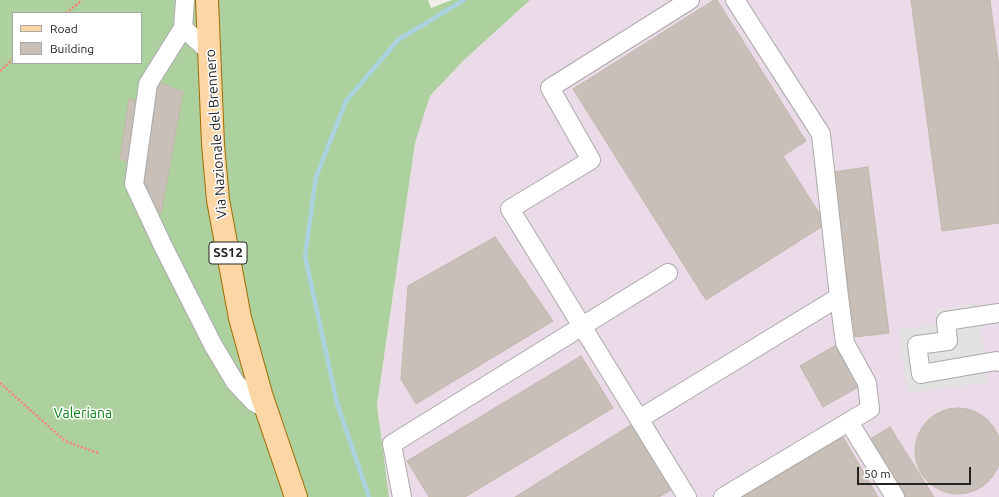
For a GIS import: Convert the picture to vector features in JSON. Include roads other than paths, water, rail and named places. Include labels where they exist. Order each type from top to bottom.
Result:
[{"type":"main road","name":"Via Nazionale del Brennero","points":[[207,0],[213,144],[218,200],[240,318],[266,408],[296,497]]},
{"type":"lane","points":[[186,0],[183,28],[148,84],[134,184],[163,246],[213,345],[235,382],[254,402],[266,408]]},
{"type":"lane","points":[[687,497],[510,209],[591,160],[550,88],[690,0]]},
{"type":"lane","points":[[723,497],[870,409],[867,383],[845,343],[821,134],[735,0]]},
{"type":"lane","points":[[183,28],[209,51]]},
{"type":"lane","points":[[402,497],[392,444],[668,273]]},
{"type":"lane","points":[[639,419],[839,297]]},
{"type":"lane","points":[[999,313],[946,321],[948,341],[917,345],[922,374],[996,361],[999,362]]},
{"type":"lane","points":[[849,422],[894,497]]},
{"type":"waterway","points":[[369,497],[337,403],[305,256],[316,177],[346,101],[398,40],[464,0]]},
{"type":"park label","name":"Valeriana","points":[[83,413]]}]
